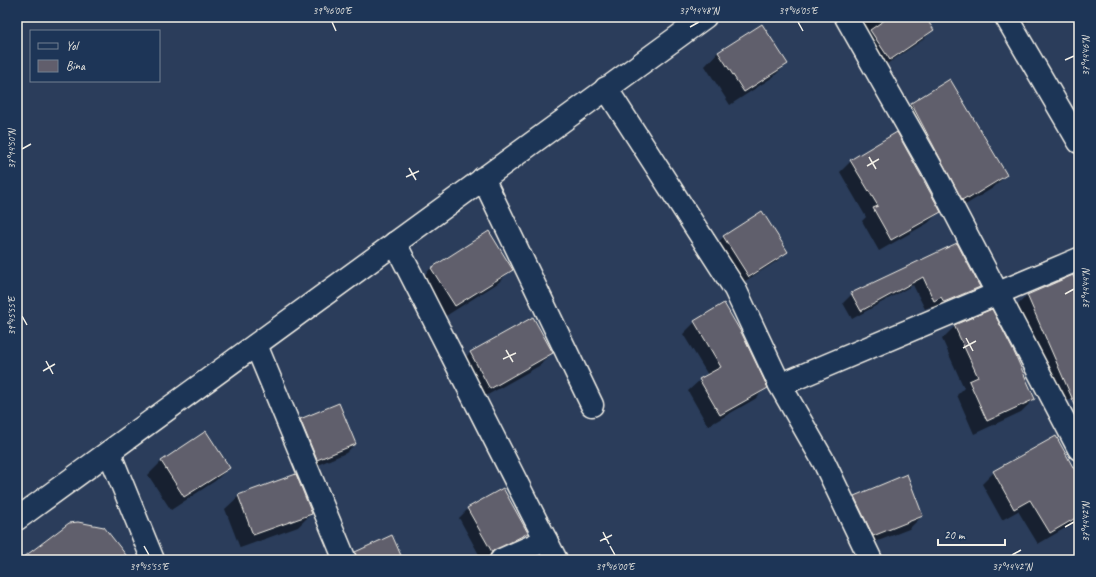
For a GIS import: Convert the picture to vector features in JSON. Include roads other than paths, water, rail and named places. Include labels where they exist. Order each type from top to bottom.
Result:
[{"type":"street","points":[[17,519],[705,17]]},
{"type":"street","points":[[846,17],[935,174],[1079,449]]},
{"type":"street","points":[[1006,17],[1079,142]]},
{"type":"street","points":[[606,88],[735,289],[780,385],[824,462],[865,558]]},
{"type":"street","points":[[483,178],[592,405]]},
{"type":"street","points":[[395,243],[556,560]]},
{"type":"street","points":[[780,385],[1079,259]]},
{"type":"street","points":[[256,345],[345,560]]},
{"type":"street","points":[[109,452],[153,560]]},
{"type":"street","points":[[501,560],[546,540]]}]
